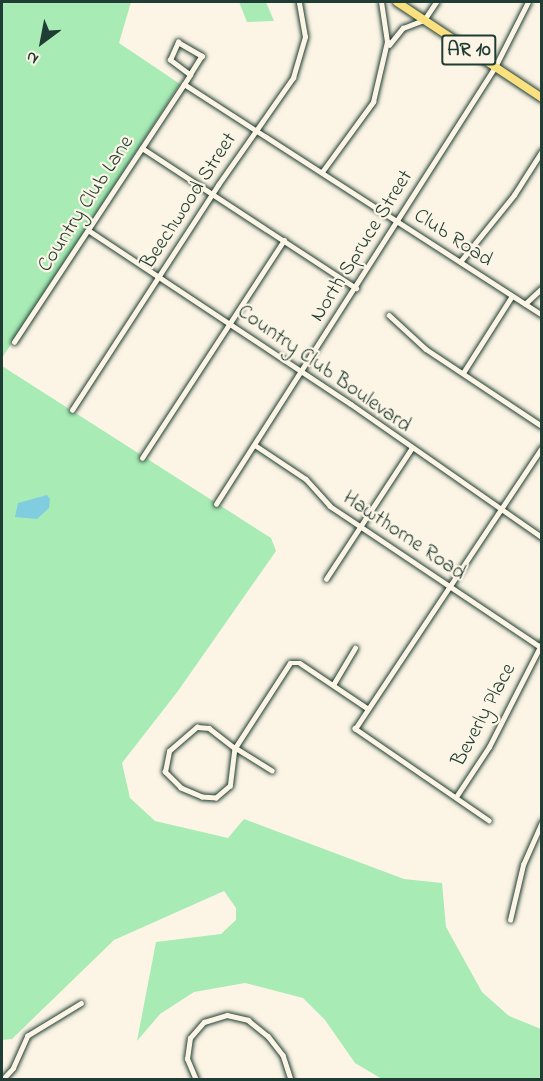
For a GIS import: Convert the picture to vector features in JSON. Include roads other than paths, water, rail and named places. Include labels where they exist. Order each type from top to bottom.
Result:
[{"type":"main road","name":"AR 10","points":[[397,2],[542,98]]},
{"type":"street","name":"Beechwood Street","points":[[72,410],[212,195],[289,85],[303,56],[305,33],[299,2]]},
{"type":"street","points":[[381,2],[386,50]]},
{"type":"street","points":[[322,172],[369,110],[386,50],[397,33],[423,20],[436,2]]},
{"type":"street","name":"North Spruce Street","points":[[216,504],[495,67],[528,2]]},
{"type":"street","name":"Country Club Lane","points":[[14,342],[190,75],[202,56],[180,41],[170,60],[190,75]]},
{"type":"street","points":[[184,84],[256,130]]},
{"type":"street","name":"Club Road","points":[[256,130],[542,315]]},
{"type":"street","points":[[142,148],[356,288]]},
{"type":"street","points":[[460,262],[514,195],[542,151]]},
{"type":"street","name":"Country Club Boulevard","points":[[88,230],[302,371],[411,449],[542,537]]},
{"type":"street","points":[[142,458],[284,240]]},
{"type":"street","points":[[525,304],[542,288]]},
{"type":"street","points":[[463,373],[512,296]]},
{"type":"street","points":[[389,315],[426,349],[542,426]]},
{"type":"street","name":"Hawthorne Road","points":[[255,445],[306,479],[327,503],[361,527],[541,646]]},
{"type":"street","points":[[489,820],[355,729],[542,448]]},
{"type":"street","points":[[326,579],[411,449]]},
{"type":"street","name":"Beverly Place","points":[[456,797],[489,747],[541,646]]},
{"type":"street","points":[[333,685],[355,648]]},
{"type":"street","points":[[272,771],[235,748],[209,728],[197,727],[169,751],[165,772],[181,788],[202,797],[216,798],[230,786],[235,748],[290,663],[300,663],[367,708]]},
{"type":"street","points":[[510,920],[523,865],[542,822]]},
{"type":"street","points":[[2,1080],[13,1068],[27,1036],[81,1003]]},
{"type":"street","points":[[196,1080],[187,1059],[190,1038],[204,1022],[227,1015],[248,1020],[268,1036],[283,1055],[291,1080]]},
{"type":"water","points":[[47,495],[50,499],[49,508],[37,519],[15,517],[18,503]]}]
